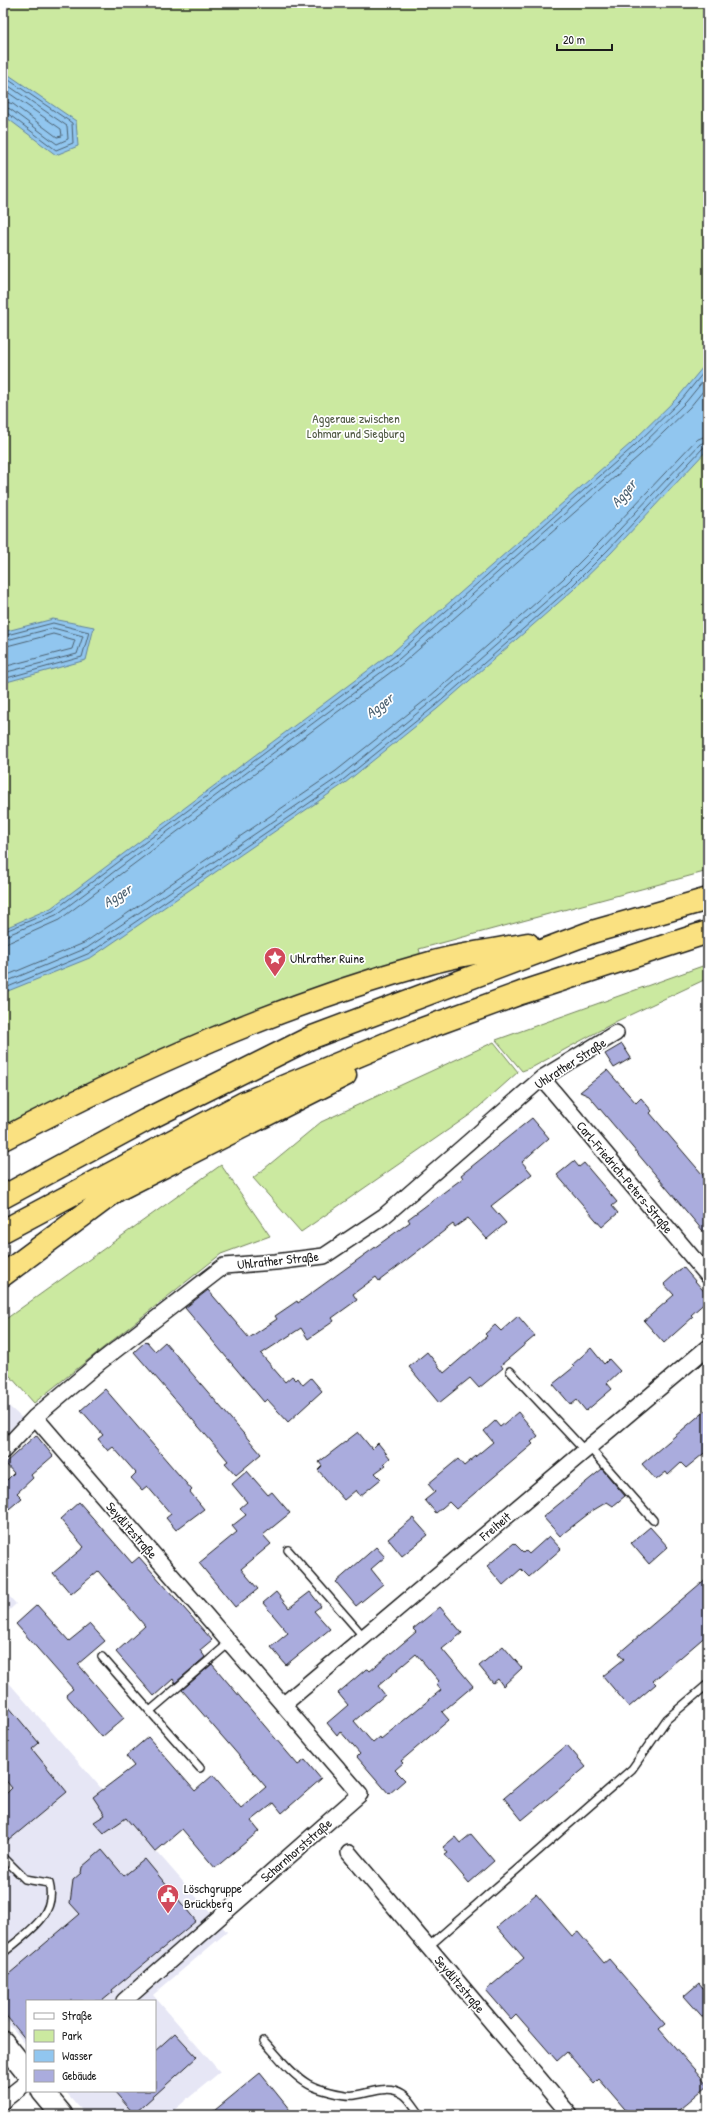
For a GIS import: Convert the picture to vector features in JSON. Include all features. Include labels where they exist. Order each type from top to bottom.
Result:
[{"type":"highway","points":[[3,1197],[146,1120],[310,1038],[592,932],[708,899]]},
{"type":"highway","points":[[3,1139],[87,1095],[239,1029],[343,990],[431,963],[592,932]]},
{"type":"highway","points":[[3,1231],[244,1103],[418,1030],[521,993],[708,932]]},
{"type":"highway","points":[[3,1275],[117,1190],[356,1069],[418,1030]]},
{"type":"main road","points":[[3,2042],[26,2071]]},
{"type":"main road","points":[[43,2092],[62,2115]]},
{"type":"street","name":"Uhlrather Straße","points":[[3,1451],[35,1417],[100,1362],[224,1266],[324,1256],[378,1220],[542,1078],[616,1033]]},
{"type":"street","name":"Carl-Friedrich-Peters-Straße","points":[[542,1078],[708,1276]]},
{"type":"street","name":"Freiheit","points":[[283,1705],[708,1347]]},
{"type":"street","name":"Seydlitzstraße","points":[[35,1417],[360,1794]]},
{"type":"street","name":"Scharnhorststraße","points":[[125,2000],[360,1794]]},
{"type":"street","name":"Seydlitzstraße","points":[[349,1853],[570,2115]]},
{"type":"street","points":[[3,2101],[26,2083]]},
{"type":"lane","points":[[510,1372],[587,1449],[653,1520]]},
{"type":"lane","points":[[288,1550],[364,1637]]},
{"type":"lane","points":[[150,1712],[229,1642]]},
{"type":"lane","points":[[102,1657],[200,1768]]},
{"type":"lane","points":[[428,1947],[632,1769],[667,1719],[708,1684]]},
{"type":"lane","points":[[3,1953],[38,1923],[47,1912],[52,1893],[49,1883],[25,1879],[4,1858]]},
{"type":"lane","points":[[264,2041],[308,2084],[340,2094],[354,2096],[381,2089],[393,2090],[403,2094],[421,2115]]},
{"type":"shaded area","points":[[3,1401],[22,1418],[3,1439]]},
{"type":"shaded area","points":[[3,1589],[16,1604],[3,1616]]},
{"type":"shaded area","points":[[3,1676],[227,1932],[153,1995],[220,2072],[168,2115],[86,2115],[66,2092],[156,2092],[156,2000],[26,2000],[26,2045],[3,2017]]},
{"type":"green space","name":"Aggeraue zwischen Lohmar und Siegburg","points":[[3,3],[708,3],[708,871],[419,949],[422,959],[3,1135]]},
{"type":"green space","points":[[708,964],[708,984],[704,980],[617,1021],[533,1067],[522,1071],[496,1040]]},
{"type":"green space","points":[[494,1042],[518,1072],[471,1114],[301,1232],[253,1178],[321,1122]]},
{"type":"green space","points":[[221,1165],[270,1236],[221,1254],[34,1403],[3,1368],[3,1321]]},
{"type":"water","points":[[3,71],[76,121],[78,146],[56,155],[3,115]]},
{"type":"water","name":"Agger","points":[[708,361],[708,449],[611,553],[573,590],[437,709],[345,783],[92,957],[3,993],[3,929],[51,908],[394,651],[630,444],[679,396]]},
{"type":"water","points":[[53,619],[94,627],[86,660],[3,683],[3,632]]},
{"type":"building","points":[[622,1044],[631,1058],[614,1068],[605,1054]]},
{"type":"building","points":[[607,1070],[636,1103],[641,1098],[652,1111],[650,1113],[708,1181],[708,1237],[589,1096],[580,1092]]},
{"type":"building","points":[[532,1118],[549,1138],[522,1162],[532,1174],[491,1206],[506,1223],[487,1239],[468,1218],[455,1227],[453,1224],[379,1281],[376,1277],[353,1294],[357,1300],[332,1318],[334,1321],[308,1339],[301,1328],[261,1354],[285,1382],[292,1376],[296,1380],[298,1378],[303,1385],[311,1378],[322,1391],[288,1422],[267,1399],[264,1402],[185,1308],[208,1290],[249,1338],[277,1319],[275,1316],[297,1301],[298,1303],[410,1222],[408,1219],[463,1178],[461,1175]]},
{"type":"building","points":[[574,1161],[579,1167],[584,1163],[617,1202],[612,1206],[618,1213],[602,1227],[557,1175]]},
{"type":"building","points":[[683,1267],[708,1296],[708,1300],[691,1315],[693,1317],[664,1343],[644,1321],[674,1295],[664,1284]]},
{"type":"building","points":[[518,1316],[535,1336],[501,1365],[503,1368],[479,1388],[470,1378],[439,1403],[409,1367],[427,1352],[444,1373],[487,1336],[485,1334],[495,1325],[501,1331]]},
{"type":"building","points":[[146,1341],[155,1351],[165,1342],[261,1454],[236,1475],[225,1463],[228,1461],[134,1352]]},
{"type":"building","points":[[591,1348],[604,1364],[609,1359],[620,1371],[607,1383],[612,1389],[586,1411],[577,1400],[571,1405],[553,1384],[574,1367],[572,1365]]},
{"type":"building","points":[[105,1389],[192,1490],[190,1492],[204,1509],[176,1530],[166,1518],[171,1514],[147,1486],[142,1490],[131,1478],[136,1473],[113,1447],[108,1451],[98,1439],[103,1435],[81,1410]]},
{"type":"building","points":[[708,1408],[708,1450],[686,1468],[681,1463],[668,1475],[666,1472],[656,1480],[642,1464]]},
{"type":"building","points":[[518,1412],[538,1436],[531,1442],[533,1444],[456,1509],[449,1502],[436,1513],[425,1500],[435,1492],[428,1484],[458,1459],[464,1466],[493,1442],[484,1431],[495,1421],[500,1427]]},
{"type":"building","points":[[358,1432],[372,1449],[378,1443],[390,1458],[384,1463],[386,1465],[375,1473],[381,1479],[360,1496],[356,1490],[344,1500],[318,1470],[322,1466],[319,1462]]},
{"type":"building","points":[[36,1435],[53,1456],[31,1475],[33,1478],[17,1493],[22,1498],[3,1514],[3,1476],[7,1480],[14,1473],[5,1463]]},
{"type":"building","points":[[602,1469],[625,1496],[613,1506],[607,1502],[592,1511],[560,1536],[543,1517]]},
{"type":"building","points":[[247,1471],[268,1495],[272,1492],[290,1513],[263,1535],[271,1544],[241,1569],[258,1589],[235,1607],[199,1563],[237,1532],[232,1526],[246,1515],[240,1508],[247,1502],[232,1484]]},
{"type":"building","points":[[79,1502],[132,1563],[139,1557],[212,1640],[200,1650],[205,1657],[175,1683],[173,1679],[154,1696],[116,1652],[145,1626],[98,1571],[71,1594],[53,1573],[84,1547],[60,1519]]},
{"type":"building","points":[[413,1518],[428,1535],[402,1556],[388,1539]]},
{"type":"building","points":[[650,1527],[668,1547],[649,1564],[631,1543]]},
{"type":"building","points":[[549,1536],[561,1549],[529,1577],[521,1569],[503,1585],[487,1566],[514,1543],[524,1553],[526,1551],[529,1554]]},
{"type":"building","points":[[376,1547],[385,1557],[371,1569],[383,1584],[356,1606],[336,1582]]},
{"type":"building","points":[[708,1577],[708,1634],[653,1681],[656,1684],[629,1707],[603,1676],[624,1659],[619,1653]]},
{"type":"building","points":[[276,1592],[289,1608],[310,1592],[321,1606],[314,1611],[330,1629],[286,1665],[271,1647],[288,1633],[263,1603]]},
{"type":"building","points":[[37,1605],[69,1641],[90,1624],[105,1641],[78,1664],[124,1718],[102,1737],[66,1695],[73,1689],[16,1624]]},
{"type":"building","points":[[440,1607],[462,1633],[442,1649],[473,1686],[442,1712],[449,1720],[401,1761],[403,1763],[395,1770],[405,1780],[389,1794],[357,1757],[360,1754],[340,1731],[337,1735],[327,1723],[348,1705],[338,1693],[365,1670],[368,1669],[370,1671],[416,1632],[413,1629]],"holes":[[[416,1654],[439,1681],[436,1684],[441,1690],[381,1739],[380,1737],[373,1743],[354,1721],[385,1695],[378,1686]]]},
{"type":"building","points":[[503,1646],[522,1668],[503,1686],[498,1679],[493,1683],[479,1666]]},
{"type":"building","points":[[212,1664],[298,1765],[305,1760],[321,1779],[282,1813],[274,1803],[251,1821],[259,1831],[215,1868],[182,1829],[155,1852],[126,1818],[104,1833],[94,1822],[105,1815],[93,1797],[134,1766],[126,1756],[148,1737],[195,1791],[213,1775],[241,1808],[266,1787],[182,1690]]},
{"type":"building","points":[[3,1700],[39,1743],[32,1749],[67,1792],[3,1845],[3,1797],[12,1788],[3,1777]]},
{"type":"building","points":[[567,1745],[586,1767],[522,1820],[504,1798]]},
{"type":"building","points":[[471,1834],[494,1861],[469,1883],[445,1855],[448,1853],[443,1847],[455,1837],[460,1843]]},
{"type":"building","points":[[102,1850],[124,1876],[145,1859],[196,1921],[112,1990],[113,1992],[103,2000],[26,2000],[26,2040],[3,2012],[3,1979],[80,1914],[70,1903],[73,1880],[81,1873],[82,1867]]},
{"type":"building","points":[[536,1894],[572,1936],[578,1932],[604,1963],[609,1959],[665,2024],[659,2029],[708,2085],[673,2115],[630,2115],[599,2079],[594,2084],[567,2052],[557,2061],[516,2014],[511,2019],[486,1990],[524,1958],[497,1927]]},
{"type":"building","points":[[699,1983],[708,1994],[708,2023],[684,1996]]},
{"type":"building","points":[[175,2033],[197,2057],[134,2114],[115,2092],[156,2092],[156,2050]]},
{"type":"building","points":[[260,2073],[294,2115],[209,2115]]},
{"type":"place","name":"Uhlrather Ruine","points":[[275,978]]},
{"type":"place","name":"Löschgruppe Brückberg","points":[[168,1914]]}]
